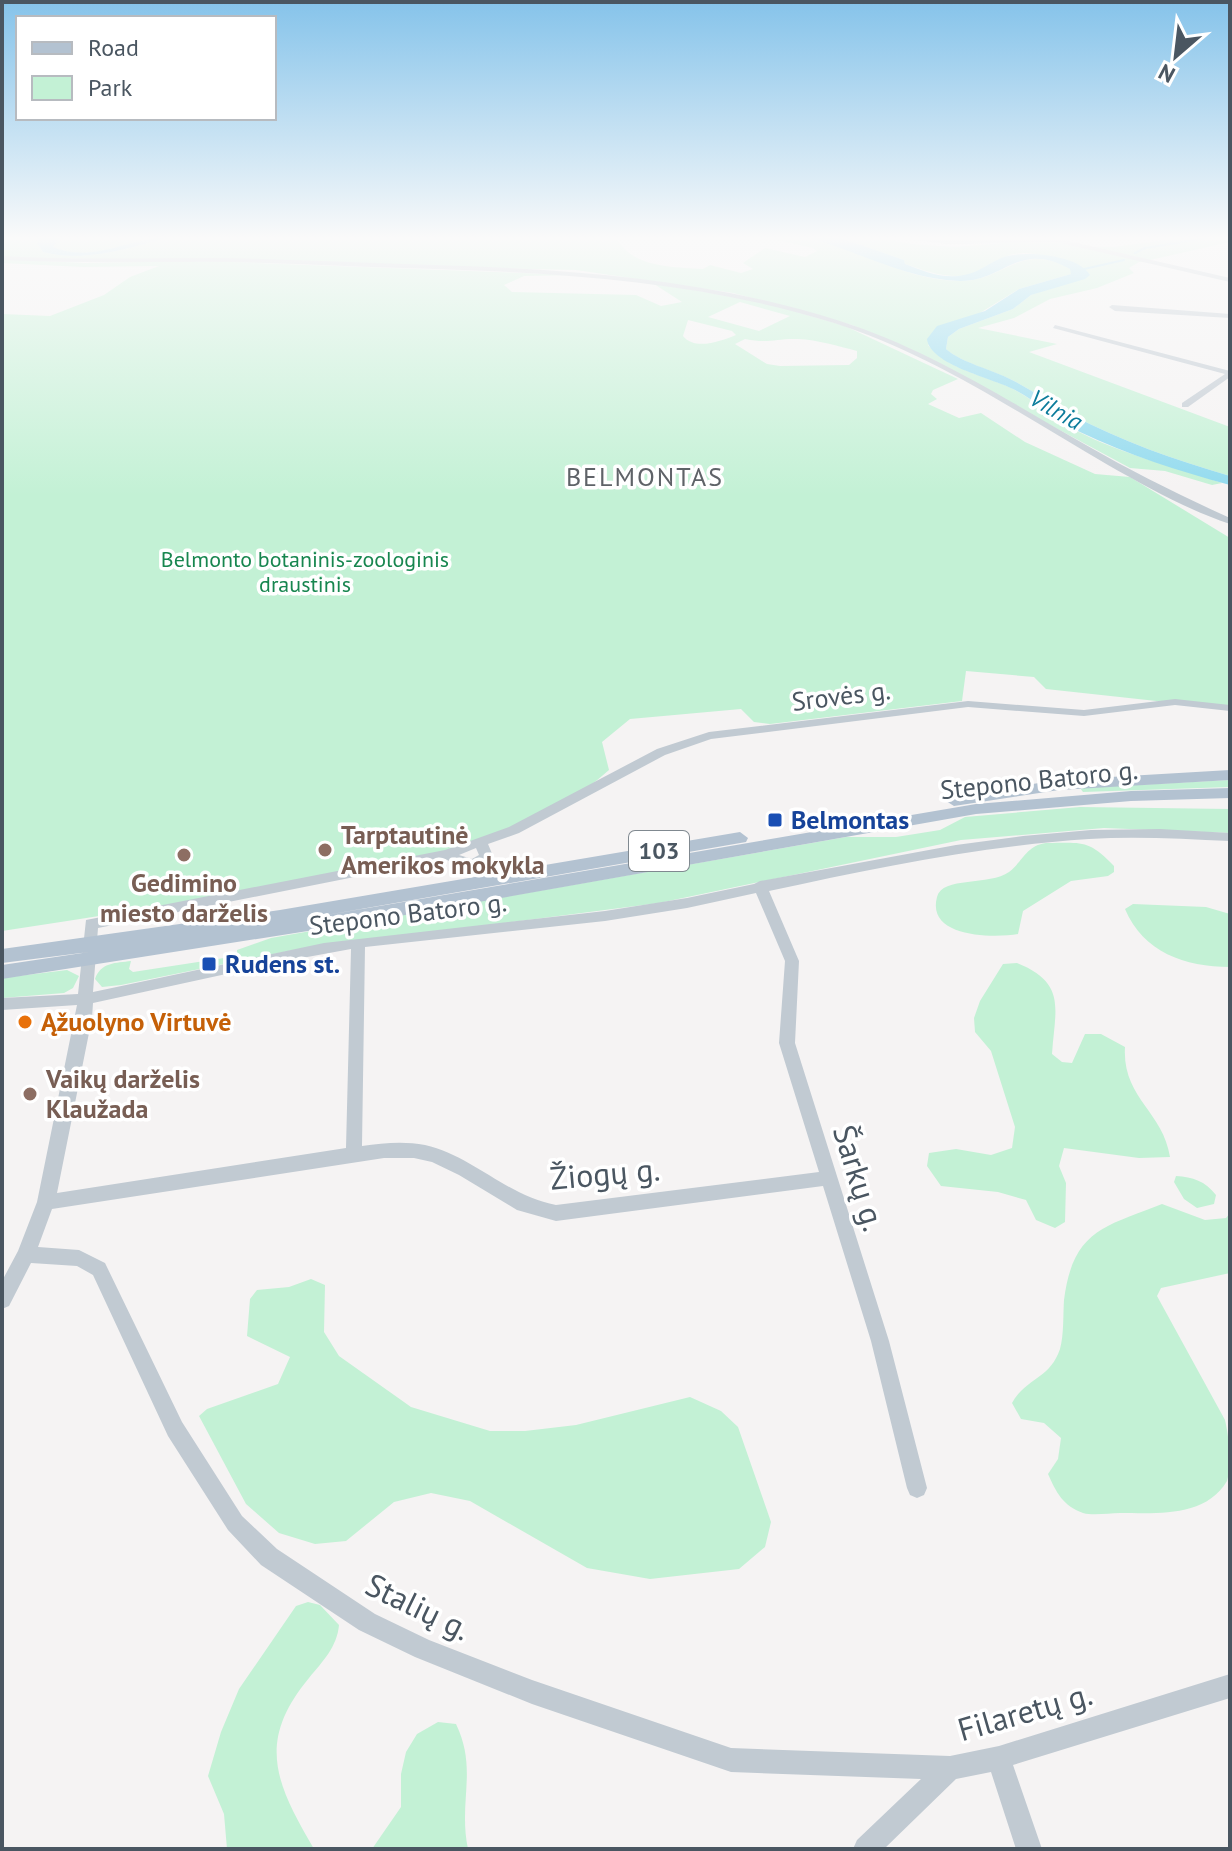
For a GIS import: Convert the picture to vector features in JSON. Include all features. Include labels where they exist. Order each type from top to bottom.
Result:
[{"type":"main road","name":"Stepono Batoro g.","points":[[2,972],[366,903],[980,796],[1059,785],[1230,775]]},
{"type":"main road","name":"Stepono Batoro g.","points":[[2,956],[90,953],[387,913],[976,809],[1076,800],[1230,793]]},
{"type":"main road","name":"103","points":[[1076,800],[1230,804]]},
{"type":"street","points":[[841,323],[892,344],[1008,404],[1163,493],[1230,521]]},
{"type":"street","points":[[1055,327],[1230,374]]},
{"type":"street","points":[[1185,405],[1230,374]]},
{"type":"street","name":"Srovės g.","points":[[90,953],[91,924],[100,920],[447,854],[524,825],[661,752],[709,736],[968,704],[1084,713],[1175,702],[1230,708]]},
{"type":"street","name":"Stepono Batoro g.","points":[[2,1004],[87,998],[358,943],[555,923],[686,903],[989,842],[1153,832],[1230,837]]},
{"type":"street","name":"Šarkų g.","points":[[760,886],[792,961],[787,1043],[880,1341],[917,1488]]},
{"type":"street","points":[[354,1154],[358,943]]},
{"type":"street","points":[[2,1300],[26,1254],[46,1202],[87,998],[90,953]]},
{"type":"street","name":"Žiogų g.","points":[[46,1202],[402,1149],[436,1155],[515,1201],[544,1212],[556,1213],[827,1178]]},
{"type":"street","name":"Stalių g.","points":[[26,1254],[67,1255],[89,1261],[99,1269],[175,1429],[235,1523],[269,1557],[367,1622],[423,1649],[532,1692],[731,1760],[950,1768]]},
{"type":"street","name":"Filaretų g.","points":[[866,1849],[950,1768],[999,1758],[1230,1686]]},
{"type":"street","points":[[999,1758],[1029,1849]]},
{"type":"green space","name":"Belmonto botaninis-zoologinis draustinis","points":[[2,323],[687,323],[683,336],[688,341],[701,344],[736,335],[732,331],[702,323],[731,323],[759,331],[775,323],[836,323],[958,379],[933,390],[931,394],[937,399],[928,404],[959,418],[981,413],[1025,442],[1095,474],[1130,477],[1230,538],[1230,709],[1046,689],[1034,677],[966,671],[962,701],[770,724],[754,722],[741,709],[630,719],[602,742],[609,770],[574,797],[537,819],[497,836],[455,850],[369,870],[2,931]],"holes":[[[745,339],[805,340],[857,351],[857,358],[849,365],[767,364],[735,344]]]},
{"type":"green space","points":[[846,323],[963,323],[928,345],[945,360],[1018,392],[1068,426],[1094,439],[1130,454],[1222,483],[1212,485],[1165,471],[1130,468],[952,372]]},
{"type":"green space","points":[[974,323],[995,323],[978,328],[1057,344],[1029,352],[1230,427],[1230,476],[1109,433],[1012,380],[952,354],[946,349],[948,337]]},
{"type":"green space","points":[[1230,780],[1230,787],[1083,792],[1080,788]]},
{"type":"green space","points":[[1080,807],[1230,809],[1230,833],[1104,828],[961,840],[659,903],[293,950],[121,985],[102,987],[95,979],[101,969],[115,963],[131,961],[129,969],[133,972],[237,956],[237,950],[271,938],[846,837],[896,837],[940,830],[965,817]]},
{"type":"green space","points":[[1046,843],[1084,844],[1114,866],[1114,872],[1108,876],[1071,881],[1023,911],[1018,934],[979,935],[951,928],[942,921],[936,911],[941,890],[1001,876],[1009,872],[1029,850]]},
{"type":"green space","points":[[1133,904],[1206,907],[1230,914],[1230,967],[1182,960],[1154,946],[1133,924],[1125,909]]},
{"type":"green space","points":[[1017,963],[1044,979],[1051,989],[1055,1011],[1052,1054],[1062,1062],[1072,1063],[1085,1034],[1101,1034],[1125,1047],[1130,1079],[1160,1128],[1170,1157],[1139,1158],[1064,1148],[1059,1166],[1066,1183],[1065,1222],[1055,1228],[1036,1220],[1026,1200],[998,1192],[941,1186],[927,1166],[929,1153],[956,1149],[991,1155],[1012,1148],[1015,1127],[991,1051],[975,1032],[974,1018],[980,1001],[1003,964]]},
{"type":"green space","points":[[67,970],[79,976],[73,988],[64,993],[2,998],[2,978]]},
{"type":"green space","points":[[1176,1176],[1208,1186],[1216,1195],[1214,1204],[1197,1208],[1184,1199],[1174,1182]]},
{"type":"green space","points":[[1162,1204],[1205,1220],[1226,1218],[1230,1213],[1230,1273],[1161,1288],[1157,1296],[1225,1420],[1229,1451],[1227,1481],[1206,1502],[1179,1511],[1083,1513],[1061,1498],[1048,1474],[1058,1459],[1061,1438],[1044,1423],[1021,1419],[1012,1403],[1056,1359],[1063,1331],[1068,1277],[1084,1245],[1108,1226]]},
{"type":"green space","points":[[311,1279],[325,1285],[324,1332],[339,1356],[411,1407],[490,1431],[525,1431],[576,1425],[690,1397],[721,1411],[738,1427],[771,1522],[765,1547],[739,1569],[650,1579],[587,1568],[470,1501],[431,1493],[394,1502],[346,1541],[315,1544],[279,1533],[246,1504],[199,1416],[207,1409],[278,1384],[290,1357],[247,1336],[250,1299],[257,1290],[289,1287]]},
{"type":"green space","points":[[308,1602],[320,1605],[339,1625],[338,1633],[328,1653],[292,1701],[277,1744],[277,1764],[290,1804],[314,1849],[227,1849],[224,1814],[208,1776],[221,1732],[239,1689],[296,1606]]},
{"type":"green space","points":[[438,1722],[456,1724],[466,1756],[468,1849],[372,1849],[401,1807],[401,1774],[406,1752],[417,1734]]},
{"type":"water","name":"Vilnia","points":[[974,323],[948,337],[946,349],[1012,380],[1109,433],[1230,476],[1230,485],[1154,462],[1098,440],[1071,427],[1013,389],[950,363],[931,348],[927,339],[937,326]]},
{"type":"place","name":"Belmontas","points":[[775,820]]},
{"type":"place","name":"Tarptautinė Amerikos mokykla","points":[[325,850]]},
{"type":"place","name":"Gedimino miesto darželis","points":[[184,855]]},
{"type":"place","name":"Rudens st.","points":[[209,964]]},
{"type":"place","name":"Ąžuolyno Virtuvė","points":[[25,1022]]},
{"type":"place","name":"Vaikų darželis Klaužada","points":[[30,1094]]},
{"type":"district","name":"BELMONTAS","points":[[645,477]]}]
